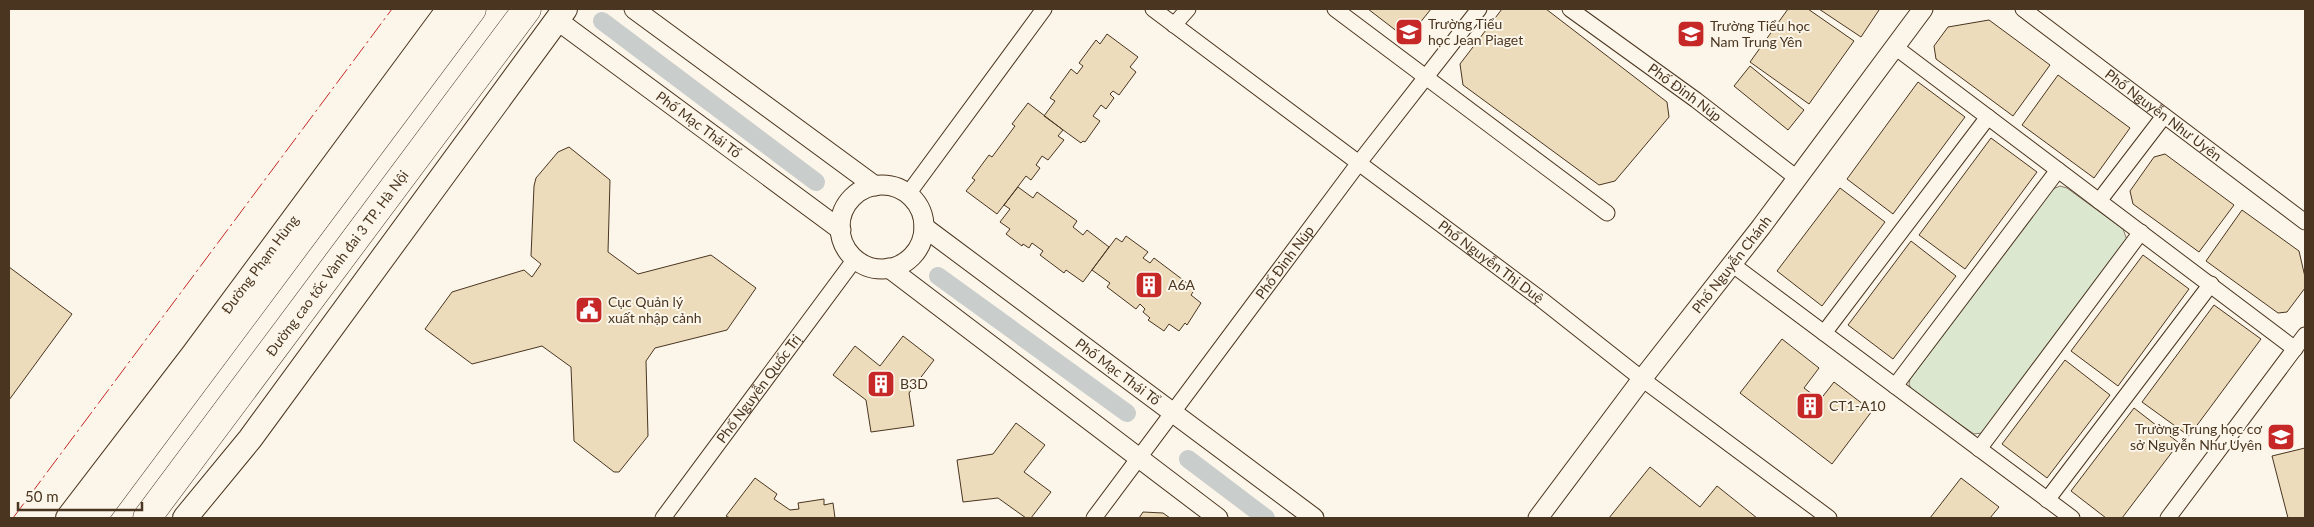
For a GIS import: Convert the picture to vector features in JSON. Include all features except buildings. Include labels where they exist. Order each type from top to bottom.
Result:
[{"type":"highway","points":[[92,518],[472,9]]},
{"type":"highway","name":"Đường cao tốc Vành đai 3 TP. Hà Nội","points":[[147,518],[528,9]]},
{"type":"main road","name":"Đường Phạm Hùng","points":[[68,518],[193,355],[449,9]]},
{"type":"main road","points":[[186,518],[256,431],[561,14]]},
{"type":"street","points":[[634,9],[874,186]]},
{"type":"street","points":[[908,194],[1044,9]]},
{"type":"street","name":"Phố Nguyễn Thị Duệ","points":[[1153,9],[1542,300],[1642,378],[1829,518]]},
{"type":"street","points":[[1174,25],[1188,9]]},
{"type":"street","points":[[1335,9],[1607,213]]},
{"type":"street","name":"Phố Đinh Núp","points":[[1094,518],[1358,164],[1479,9]]},
{"type":"street","name":"Phố Đinh Núp","points":[[1570,9],[1696,100],[1798,178]]},
{"type":"street","name":"Phố Nguyễn Chánh","points":[[1538,518],[1642,378],[1798,178],[1923,9]]},
{"type":"street","name":"Phố Nguyễn Như Uyên","points":[[2023,9],[2305,222]]},
{"type":"street","name":"Phố Mạc Thái Tổ","points":[[561,14],[840,230]]},
{"type":"street","points":[[1895,47],[2295,349]]},
{"type":"street","points":[[2099,201],[2164,116]]},
{"type":"street","points":[[1824,333],[1988,117]]},
{"type":"street","points":[[1895,386],[2058,170]]},
{"type":"street","points":[[886,185],[898,188],[908,194],[918,205],[923,218],[924,227],[921,243],[915,254],[906,262],[889,268],[870,268],[855,259],[846,248],[840,230],[842,215],[849,202],[860,191],[874,186],[886,185]]},
{"type":"street","name":"Phố Mạc Thái Tổ","points":[[924,227],[1172,414],[1314,518]]},
{"type":"street","points":[[1979,449],[2141,232]]},
{"type":"street","name":"Phố Nguyễn Quốc Trị","points":[[663,518],[855,259]]},
{"type":"street","points":[[1732,265],[2072,518]]},
{"type":"street","points":[[889,268],[1218,518]]},
{"type":"street","points":[[2047,500],[2210,284]]},
{"type":"street","points":[[2168,518],[2305,335]]},
{"type":"green space","points":[[2060,186],[2067,188],[2123,229],[2127,240],[1982,433],[1974,434],[1912,391],[1909,384],[1910,379],[2053,189]]},
{"type":"waterway","points":[[602,21],[816,182]]},
{"type":"waterway","points":[[938,276],[1127,413]]},
{"type":"waterway","points":[[1188,459],[1266,518]]},
{"type":"power","points":[[13,518],[392,9]]},
{"type":"place","name":"Trường Tiểu học Jean Piaget","points":[[1409,32]]},
{"type":"place","name":"Trường Tiểu học Nam Trung Yên","points":[[1691,34]]},
{"type":"place","name":"A6A","points":[[1149,285]]},
{"type":"place","name":"Cục Quản lý xuất nhập cảnh","points":[[589,310]]},
{"type":"place","name":"B3D","points":[[881,384]]},
{"type":"place","name":"CT1-A10","points":[[1810,406]]},
{"type":"place","name":"Trường Trung học cơ sở Nguyễn Như Uyên","points":[[2281,437]]}]
